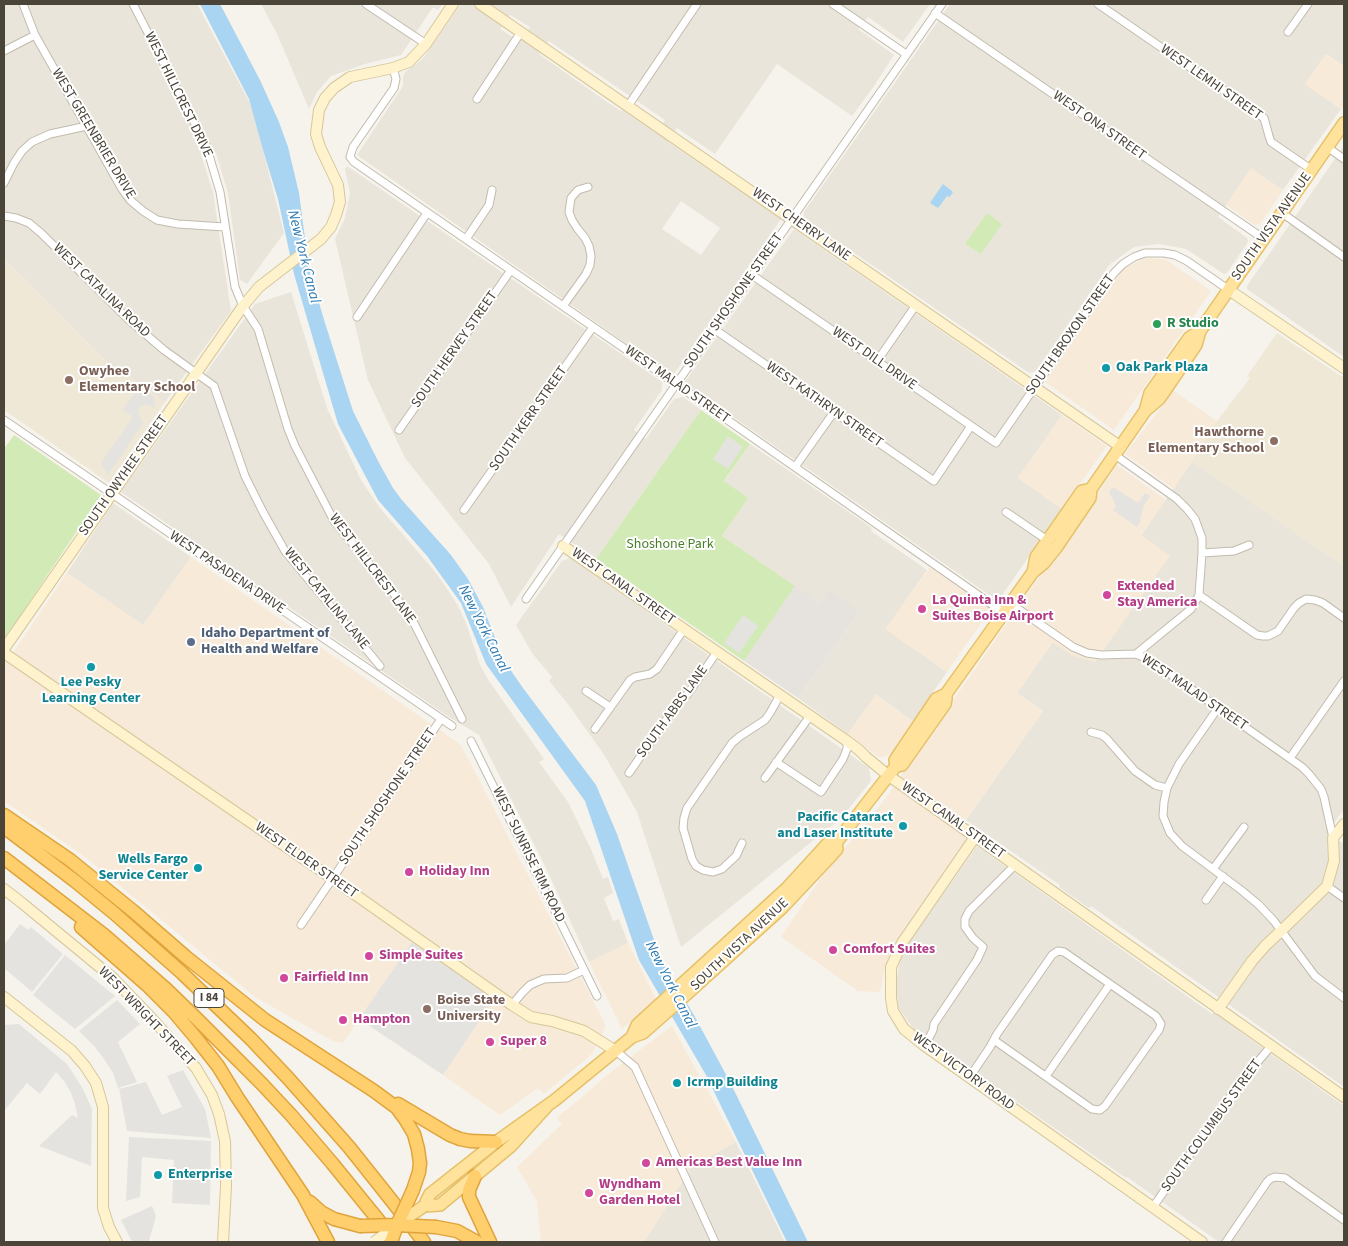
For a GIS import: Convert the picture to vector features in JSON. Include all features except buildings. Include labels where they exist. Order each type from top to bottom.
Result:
[{"type":"highway","points":[[4,815],[70,860],[265,1020],[374,1091],[450,1135],[470,1141],[496,1142]]},
{"type":"highway","name":"I 84","points":[[4,827],[75,880],[121,919],[182,972],[251,1039],[348,1147],[424,1242]]},
{"type":"highway","name":"I 84","points":[[4,858],[134,960],[180,1002],[291,1115],[395,1242]]},
{"type":"highway","points":[[4,863],[111,953],[174,1012],[218,1066],[303,1195],[328,1242]]},
{"type":"highway","points":[[374,1091],[397,1108],[405,1118],[414,1134],[420,1163],[416,1182],[391,1242]]},
{"type":"highway","points":[[475,1176],[468,1197],[490,1242]]},
{"type":"highway","points":[[303,1195],[322,1212],[334,1219],[360,1226],[436,1227],[457,1231],[478,1242]]},
{"type":"main road","name":"SOUTH VISTA AVENUE","points":[[397,1225],[424,1206],[430,1194],[496,1142],[548,1105],[632,1037],[637,1025],[665,1006],[684,989],[787,888],[829,842],[836,842],[857,818],[896,766],[895,760],[936,699],[946,694],[1033,572],[1044,564],[1056,548],[1090,498],[1091,489],[1146,411],[1150,392],[1189,338],[1200,331],[1344,123]]},
{"type":"main road","name":"SOUTH VISTA AVENUE","points":[[1033,572],[1036,557],[1047,540],[1082,491],[1091,489]]},
{"type":"main road","name":"SOUTH VISTA AVENUE","points":[[424,1206],[440,1205],[511,1146],[548,1105]]},
{"type":"street","name":"WEST GREENBRIER DRIVE","points":[[23,4],[36,35],[122,189],[130,200],[157,220],[178,224],[226,226]]},
{"type":"street","name":"WEST HILLCREST DRIVE","points":[[133,4],[206,145],[220,192],[235,287],[243,306]]},
{"type":"street","points":[[366,4],[426,44]]},
{"type":"street","name":"SOUTH OWYHEE STREET","points":[[4,651],[243,306],[259,287],[308,249],[331,228],[340,202],[338,185],[316,134],[319,110],[325,98],[334,88],[350,78],[393,68],[409,62],[426,44],[453,4]]},
{"type":"street","name":"WEST CHERRY LANE","points":[[480,4],[1035,387],[1177,499],[1195,519],[1202,538],[1199,595]]},
{"type":"street","points":[[628,106],[697,4]]},
{"type":"street","points":[[833,4],[906,54]]},
{"type":"street","name":"SOUTH SHOSHONE STREET","points":[[526,599],[942,4]]},
{"type":"street","name":"WEST LEMHI STREET","points":[[1098,4],[1264,118],[1271,142],[1312,170]]},
{"type":"street","points":[[1288,32],[1308,4]]},
{"type":"street","name":"WEST ONA STREET","points":[[935,13],[1264,239]]},
{"type":"street","points":[[477,99],[521,32]]},
{"type":"street","points":[[4,51],[36,35]]},
{"type":"street","name":"WEST MALAD STREET","points":[[393,68],[396,79],[394,88],[353,147],[350,157],[354,162],[795,467],[1008,608],[1073,648],[1101,655],[1136,654],[1150,660],[1290,758],[1309,774],[1324,797],[1333,838]]},
{"type":"street","points":[[4,183],[22,151],[32,142],[50,134],[87,126]]},
{"type":"street","points":[[1328,147],[1344,159]]},
{"type":"street","points":[[564,306],[590,265],[589,246],[569,212],[571,198],[578,190],[588,187]]},
{"type":"street","points":[[466,239],[489,205],[492,190]]},
{"type":"street","points":[[357,317],[427,213]]},
{"type":"street","points":[[1282,213],[1344,257]]},
{"type":"street","name":"WEST CATALINA ROAD","points":[[4,216],[29,223],[42,233],[129,320],[164,350],[196,372]]},
{"type":"street","name":"SOUTH BROXON STREET","points":[[996,443],[1114,273],[1123,264],[1145,253],[1174,255],[1229,290]]},
{"type":"street","name":"SOUTH HERVEY STREET","points":[[399,430],[511,270]]},
{"type":"street","name":"WEST DILL DRIVE","points":[[752,275],[996,443]]},
{"type":"street","points":[[1229,290],[1344,368]]},
{"type":"street","points":[[877,361],[916,305]]},
{"type":"street","name":"WEST HILLCREST LANE","points":[[243,306],[258,329],[288,429],[323,502],[334,521],[394,594],[415,625],[462,719]]},
{"type":"street","name":"SOUTH KERR STREET","points":[[464,510],[593,327]]},
{"type":"street","name":"WEST KATHRYN STREET","points":[[714,329],[934,481],[971,426]]},
{"type":"street","name":"WEST CATALINA LANE","points":[[196,372],[214,386],[245,476],[285,551],[380,666]]},
{"type":"street","points":[[795,467],[834,412]]},
{"type":"street","name":"WEST PASADENA DRIVE","points":[[4,420],[452,726]]},
{"type":"street","points":[[1006,512],[1047,540]]},
{"type":"street","points":[[1202,553],[1234,551],[1249,545]]},
{"type":"street","name":"WEST CANAL STREET","points":[[563,546],[859,750],[889,776],[1344,1097]]},
{"type":"street","points":[[1136,654],[1191,609],[1199,595],[1256,635],[1263,636],[1278,631],[1294,608],[1306,599],[1323,603],[1344,618]]},
{"type":"street","points":[[595,729],[630,680],[650,674],[657,669],[684,629]]},
{"type":"street","name":"WEST ELDER STREET","points":[[4,651],[512,1005],[531,1016],[584,1031],[616,1051]]},
{"type":"street","name":"SOUTH ABBS LANE","points":[[629,773],[682,697],[688,695],[717,652]]},
{"type":"street","points":[[1290,758],[1344,681]]},
{"type":"street","points":[[586,691],[610,707]]},
{"type":"street","points":[[742,843],[736,856],[722,868],[713,872],[703,870],[696,866],[692,859],[683,828],[684,818],[687,808],[732,744],[764,720],[780,695]]},
{"type":"street","points":[[1218,708],[1180,764],[1167,788],[1163,816],[1170,833],[1182,846],[1259,905],[1282,931],[1316,976],[1344,998]]},
{"type":"street","points":[[765,778],[810,716]]},
{"type":"street","name":"SOUTH SHOSHONE STREET","points":[[301,925],[442,719]]},
{"type":"street","points":[[1091,732],[1107,739],[1134,771],[1155,784],[1167,788]]},
{"type":"street","name":"WEST SUNRISE RIM ROAD","points":[[471,741],[597,996]]},
{"type":"street","points":[[776,762],[821,792],[843,759],[847,742]]},
{"type":"street","points":[[1218,1008],[1252,960],[1327,886],[1334,861],[1333,838],[1344,824]]},
{"type":"street","points":[[1213,869],[1244,827]]},
{"type":"street","name":"WEST VICTORY ROAD","points":[[975,837],[902,943],[892,967],[891,998],[893,1011],[904,1029],[925,1046],[1202,1242]]},
{"type":"street","points":[[925,1046],[934,1024],[977,960],[982,947],[965,927],[965,919],[969,911],[1014,865]]},
{"type":"street","points":[[1206,900],[1223,876]]},
{"type":"street","points":[[1327,886],[1344,898]]},
{"type":"street","name":"WEST WRIGHT STREET","points":[[4,890],[113,978],[163,1030],[196,1068],[212,1095],[219,1114],[225,1141],[226,1186],[223,1242]]},
{"type":"street","points":[[969,1078],[994,1040],[1052,955],[1058,951],[1064,952],[1156,1016],[1160,1024],[1159,1030],[1105,1106],[1100,1110],[1092,1109],[994,1040]]},
{"type":"street","points":[[512,1005],[530,985],[544,980],[567,978],[584,970]]},
{"type":"street","points":[[1046,1076],[1110,984]]},
{"type":"street","points":[[4,997],[72,1051],[96,1083],[103,1107],[103,1208],[109,1227],[117,1242]]},
{"type":"street","name":"SOUTH COLUMBUS STREET","points":[[1153,1208],[1239,1084],[1272,1045]]},
{"type":"street","points":[[616,1051],[635,1067],[712,1241]]},
{"type":"street","points":[[1226,1242],[1267,1182],[1275,1177],[1285,1178],[1344,1220]]},
{"type":"street","name":"SOUTH VISTA AVENUE","points":[[374,1242],[397,1225]]},
{"type":"shaded area","points":[[4,4],[197,4],[252,107],[284,233],[247,284],[240,280],[228,193],[216,153],[201,155],[213,192],[231,311],[165,402],[103,359],[4,259]]},
{"type":"shaded area","points":[[261,4],[442,4],[438,10],[433,7],[401,55],[365,64],[331,76],[317,92],[309,109],[277,34]]},
{"type":"shaded area","points":[[461,4],[930,4],[903,42],[868,17],[858,29],[894,55],[852,116],[777,64],[715,154],[677,128],[668,142],[781,219],[673,374],[667,372],[357,155],[403,86],[405,72],[425,56]],"holes":[[[510,15],[530,27],[520,42],[500,29]],[[549,41],[665,120],[656,133],[607,102],[539,54]],[[681,201],[720,228],[701,255],[662,229]]]},
{"type":"shaded area","points":[[950,4],[1344,4],[1344,66],[1326,54],[1305,84],[1341,109],[1283,190],[1251,169],[1218,217],[1247,238],[1248,242],[1227,273],[1224,274],[1186,249],[1159,244],[1134,247],[1110,264],[1036,371],[1029,373],[805,219],[804,216],[804,212]]},
{"type":"shaded area","points":[[1326,54],[1344,66],[1344,105],[1341,109],[1305,84]]},
{"type":"shaded area","points":[[1344,146],[1344,357],[1247,289],[1247,286]]},
{"type":"shaded area","points":[[347,166],[662,382],[662,390],[634,430],[646,439],[674,399],[683,397],[701,410],[596,559],[559,534],[511,607],[489,564],[405,458],[368,380],[335,239],[345,218],[350,193],[345,169]]},
{"type":"shaded area","points":[[1251,168],[1283,190],[1260,224],[1255,225],[1226,205]]},
{"type":"shaded area","points":[[794,229],[1062,415],[1018,478],[1062,509],[998,601],[684,383]]},
{"type":"shaded area","points":[[1145,258],[1165,259],[1211,291],[1114,430],[1045,382],[1123,269]]},
{"type":"shaded area","name":"Owyhee Elementary School","points":[[4,259],[103,359],[165,402],[109,483],[4,410]]},
{"type":"shaded area","points":[[291,292],[327,408],[361,480],[380,508],[442,581],[458,606],[466,623],[480,665],[489,681],[544,759],[539,762],[568,802],[603,879],[608,877],[613,893],[604,898],[613,921],[619,919],[628,943],[589,962],[547,870],[479,735],[449,717],[121,492],[255,304]]},
{"type":"shaded area","name":"Hawthorne Elementary School","points":[[1277,333],[1344,378],[1344,566],[1192,461],[1217,421],[1250,378],[1247,376]]},
{"type":"shaded area","points":[[1174,391],[1217,421],[1174,489],[1125,454]]},
{"type":"shaded area","points":[[145,392],[153,396],[155,408],[146,404],[138,410],[143,423],[108,475],[101,463],[133,417],[123,410],[134,394]]},
{"type":"shaded area","points":[[1062,415],[1107,446],[1062,509],[1018,478]]},
{"type":"shaded area","points":[[728,436],[743,447],[728,469],[713,459]]},
{"type":"shaded area","points":[[750,444],[872,528],[871,531],[927,570],[886,629],[947,672],[913,721],[876,695],[848,734],[798,698],[859,611],[820,604],[722,536],[748,498],[724,482]]},
{"type":"shaded area","points":[[1192,461],[1344,566],[1344,809],[1327,833],[1344,844],[1344,1087],[1091,906],[1089,908],[1059,887],[1060,885],[966,820],[1043,711],[1017,693],[1053,642],[1072,655],[1170,556],[1141,536]]},
{"type":"shaded area","points":[[1117,465],[1166,500],[1141,535],[1170,556],[1095,662],[1072,655],[1053,642],[1017,693],[1043,711],[958,831],[968,839],[895,943],[885,967],[880,992],[858,991],[781,937],[827,869],[888,795]]},
{"type":"shaded area","points":[[1113,487],[1138,503],[1145,493],[1150,496],[1143,507],[1137,527],[1113,510],[1116,506],[1109,492]]},
{"type":"shaded area","points":[[113,503],[191,557],[143,625],[67,573]]},
{"type":"shaded area","points":[[191,557],[461,745],[606,1026],[592,1054],[544,1094],[538,1088],[500,1115],[443,1075],[495,998],[412,942],[343,1043],[331,1040],[255,997],[85,857],[4,801],[4,662],[6,663],[67,573],[143,625]]},
{"type":"shaded area","points":[[570,558],[869,768],[871,781],[841,818],[681,947],[637,812],[605,756],[549,681],[552,677],[532,653],[516,625],[562,561]]},
{"type":"shaded area","points":[[930,567],[991,609],[947,672],[885,629]]},
{"type":"shaded area","points":[[795,586],[820,604],[829,590],[859,611],[798,698],[744,661]]},
{"type":"shaded area","points":[[743,615],[758,626],[739,653],[724,643]]},
{"type":"shaded area","points":[[876,694],[913,721],[890,754],[880,758],[848,734]]},
{"type":"shaded area","points":[[977,846],[1212,1014],[1215,1011],[1240,1029],[1239,1031],[1344,1106],[1344,1242],[1219,1242],[915,1031],[898,1007],[896,982],[901,954]]},
{"type":"shaded area","points":[[20,924],[28,930],[31,927],[63,954],[32,992],[4,968],[4,945]]},
{"type":"shaded area","name":"Boise State University","points":[[412,942],[495,998],[443,1075],[359,1019]]},
{"type":"shaded area","points":[[628,943],[656,999],[622,1029],[589,962]]},
{"type":"shaded area","points":[[65,955],[115,996],[75,1029],[33,995]]},
{"type":"shaded area","points":[[117,1000],[140,1024],[118,1042],[137,1082],[118,1088],[113,1073],[104,1059],[79,1031]]},
{"type":"shaded area","points":[[19,1024],[67,1064],[83,1089],[92,1109],[91,1166],[39,1146],[72,1115],[78,1118],[71,1093],[56,1072],[40,1094],[27,1083],[4,1111],[4,1025]]},
{"type":"shaded area","points":[[672,1026],[736,1142],[692,1166],[644,1242],[541,1242],[537,1201],[517,1167],[562,1124],[557,1118],[612,1071]]},
{"type":"shaded area","points":[[183,1070],[205,1109],[211,1138],[127,1131],[119,1089],[146,1082],[162,1115],[182,1107],[167,1076]]},
{"type":"shaded area","points":[[129,1137],[211,1141],[210,1205],[172,1203],[174,1160],[142,1157],[140,1197],[126,1201]]},
{"type":"shaded area","points":[[736,1142],[785,1242],[644,1242],[692,1166]]},
{"type":"shaded area","points":[[152,1206],[156,1216],[149,1241],[132,1242],[121,1220]]},
{"type":"green space","points":[[987,213],[1002,224],[981,254],[965,244]]},
{"type":"green space","name":"Shoshone Park","points":[[701,410],[750,444],[724,481],[748,498],[722,536],[795,586],[744,661],[596,559]]},
{"type":"green space","points":[[14,435],[101,495],[4,640],[4,449]]},
{"type":"water","name":"New York Canal","points":[[200,4],[220,4],[260,80],[279,122],[288,147],[299,193],[309,269],[353,411],[393,488],[451,555],[468,579],[483,607],[505,662],[596,785],[617,834],[660,957],[731,1084],[808,1242],[787,1242],[706,1075],[639,960],[585,801],[486,664],[461,603],[427,556],[378,500],[338,424],[294,274],[278,199],[249,99]]},
{"type":"water","points":[[943,184],[953,192],[950,197],[947,196],[938,208],[930,203]]},
{"type":"place","name":"R Studio","points":[[1157,324]]},
{"type":"place","name":"Oak Park Plaza","points":[[1106,368]]},
{"type":"place","name":"Owyhee Elementary School","points":[[69,380]]},
{"type":"place","name":"Hawthorne Elementary School","points":[[1274,441]]},
{"type":"place","name":"Extended Stay America","points":[[1107,595]]},
{"type":"place","name":"La Quinta Inn & Suites Boise Airport","points":[[922,609]]},
{"type":"place","name":"Idaho Department of Health and Welfare","points":[[191,642]]},
{"type":"place","name":"Lee Pesky Learning Center","points":[[91,667]]},
{"type":"place","name":"Pacific Cataract and Laser Institute","points":[[903,826]]},
{"type":"place","name":"Wells Fargo Service Center","points":[[198,868]]},
{"type":"place","name":"Holiday Inn","points":[[409,872]]},
{"type":"place","name":"Comfort Suites","points":[[833,950]]},
{"type":"place","name":"Simple Suites","points":[[369,956]]},
{"type":"place","name":"Fairfield Inn","points":[[284,978]]},
{"type":"place","name":"Boise State University","points":[[427,1009]]},
{"type":"place","name":"Hampton","points":[[343,1020]]},
{"type":"place","name":"Super 8","points":[[490,1042]]},
{"type":"place","name":"Icrmp Building","points":[[677,1083]]},
{"type":"place","name":"Americas Best Value Inn","points":[[646,1163]]},
{"type":"place","name":"Enterprise","points":[[158,1175]]},
{"type":"place","name":"Wyndham Garden Hotel","points":[[589,1193]]}]
